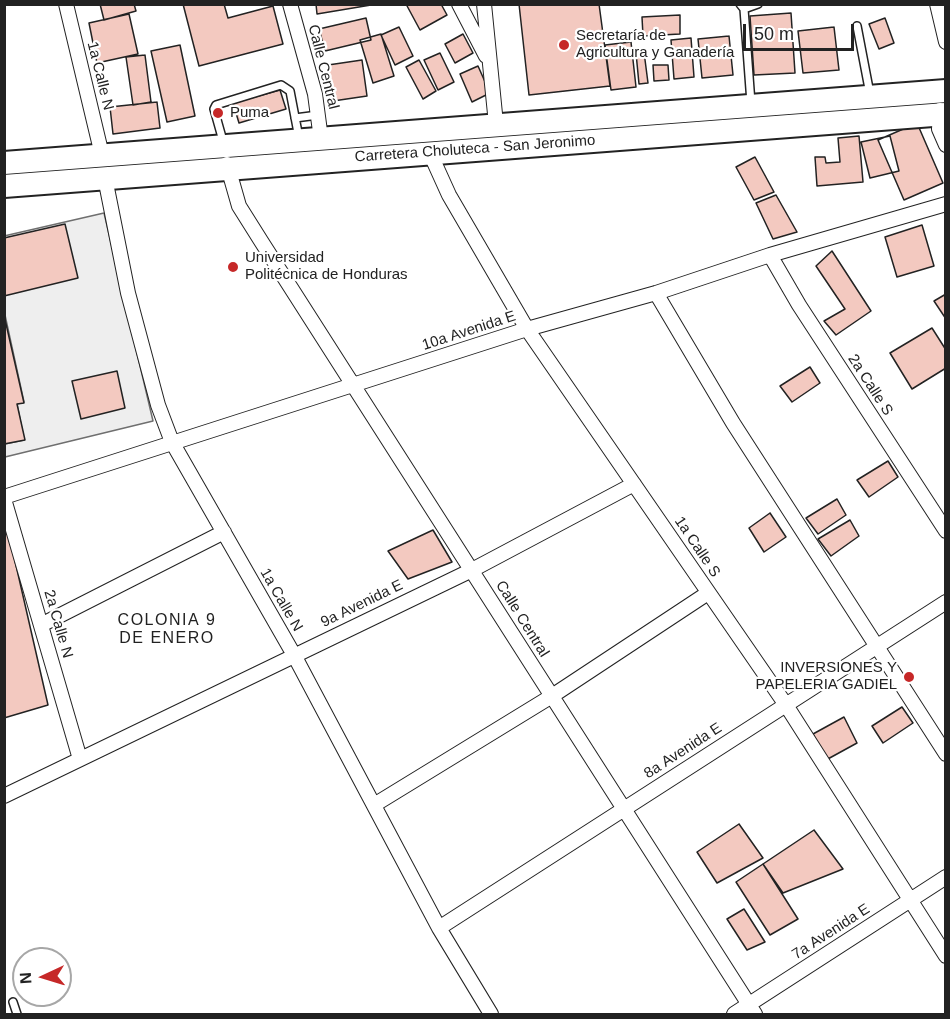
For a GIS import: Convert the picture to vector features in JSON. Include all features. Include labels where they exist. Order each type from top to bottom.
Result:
[{"type":"highway","name":"Carretera Choluteca - San Jeronimo","points":[[4,186],[105,178],[226,157],[310,139],[945,90]]},
{"type":"highway","name":"Carretera Choluteca - San Jeronimo","points":[[4,163],[102,155],[226,157],[430,153],[942,115]]},
{"type":"street","name":"1a Calle N","points":[[66,4],[102,155]]},
{"type":"street","name":"Calle Central","points":[[290,4],[315,94],[318,115],[310,139]]},
{"type":"street","points":[[459,4],[489,64]]},
{"type":"street","points":[[484,4],[496,124]]},
{"type":"street","points":[[937,4],[945,42]]},
{"type":"street","points":[[945,90],[942,115],[945,145]]},
{"type":"street","name":"1a Calle S","points":[[430,153],[449,195],[527,329],[786,705],[945,957]]},
{"type":"street","name":"Calle Central","points":[[226,157],[239,206],[752,1010]]},
{"type":"street","name":"1a Calle N","points":[[105,178],[128,294],[158,405],[172,442],[294,655],[439,928],[491,1014]]},
{"type":"street","name":"10a Avenida E","points":[[4,498],[527,329],[656,293],[770,255],[945,204]]},
{"type":"street","name":"2a Calle S","points":[[770,255],[805,315],[945,531]]},
{"type":"street","points":[[656,293],[733,423],[945,754]]},
{"type":"street","name":"9a Avenida E","points":[[4,796],[472,570],[634,484]]},
{"type":"street","name":"2a Calle N","points":[[4,498],[80,759]]},
{"type":"street","points":[[41,625],[224,532]]},
{"type":"street","points":[[374,805],[552,696],[708,593]]},
{"type":"street","name":"8a Avenida E","points":[[439,928],[945,602]]},
{"type":"street","name":"7a Avenida E","points":[[734,1014],[752,1010],[945,877]]},
{"type":"lane","points":[[751,105],[742,7],[758,4]]},
{"type":"lane","points":[[857,26],[870,96]]},
{"type":"lane","points":[[226,157],[214,109],[220,102],[281,85],[290,91],[295,118],[310,139]]},
{"type":"lane","points":[[295,118],[318,115]]},
{"type":"shaded area","points":[[104,213],[153,421],[5,457],[5,444],[24,440],[17,404],[24,402],[5,315],[4,236]]},
{"type":"building","points":[[100,4],[134,4],[136,11],[104,20]]},
{"type":"building","points":[[183,4],[224,4],[228,18],[273,6],[283,44],[199,66]]},
{"type":"building","points":[[316,4],[371,4],[371,5],[317,14]]},
{"type":"building","points":[[406,4],[441,4],[447,15],[420,30]]},
{"type":"building","name":"Secretaría de Agricultura y Ganadería","points":[[519,4],[599,4],[610,86],[529,95]]},
{"type":"building","points":[[791,13],[795,73],[754,75],[750,16]]},
{"type":"building","points":[[129,14],[138,54],[97,63],[89,23]]},
{"type":"building","points":[[680,15],[680,34],[643,36],[642,17]]},
{"type":"building","points":[[366,18],[371,40],[325,51],[319,29]]},
{"type":"building","points":[[885,18],[894,43],[879,49],[869,24]]},
{"type":"building","points":[[399,27],[413,56],[395,65],[381,35]]},
{"type":"building","points":[[834,27],[839,70],[803,73],[798,31]]},
{"type":"building","points":[[381,34],[394,76],[373,83],[360,40]]},
{"type":"building","points":[[463,34],[473,53],[455,63],[445,44]]},
{"type":"building","points":[[729,36],[733,75],[702,78],[698,39]]},
{"type":"building","points":[[691,38],[694,77],[674,79],[671,40]]},
{"type":"building","points":[[631,42],[636,87],[611,90],[605,45]]},
{"type":"building","points":[[180,45],[195,116],[167,122],[151,51]]},
{"type":"building","points":[[644,52],[648,83],[639,84],[636,53]]},
{"type":"building","points":[[440,53],[454,82],[438,90],[424,60]]},
{"type":"building","points":[[145,55],[151,102],[133,105],[126,57]]},
{"type":"building","points":[[362,60],[367,96],[333,101],[328,65]]},
{"type":"building","points":[[419,60],[436,91],[423,99],[406,67]]},
{"type":"building","points":[[653,65],[668,65],[669,80],[654,81]]},
{"type":"building","points":[[478,66],[490,93],[472,102],[460,74]]},
{"type":"building","points":[[280,90],[286,109],[239,123],[233,103]]},
{"type":"building","points":[[157,102],[160,128],[113,134],[110,107]]},
{"type":"building","points":[[917,123],[943,183],[904,200],[878,140]]},
{"type":"building","points":[[859,136],[863,182],[817,186],[815,157],[825,157],[826,163],[840,162],[838,138]]},
{"type":"building","points":[[890,136],[899,171],[870,178],[861,142]]},
{"type":"building","points":[[755,157],[774,192],[754,200],[736,167]]},
{"type":"building","points":[[776,195],[797,232],[773,239],[756,203]]},
{"type":"building","points":[[65,224],[78,278],[4,296],[4,238]]},
{"type":"building","points":[[922,225],[934,266],[897,277],[885,237]]},
{"type":"building","points":[[832,251],[871,311],[836,335],[824,321],[845,309],[816,266]]},
{"type":"building","points":[[946,294],[946,319],[934,301]]},
{"type":"building","points":[[4,315],[24,403],[17,404],[25,440],[4,444]]},
{"type":"building","points":[[932,328],[946,350],[946,368],[912,389],[890,353]]},
{"type":"building","points":[[810,367],[820,383],[792,402],[780,386]]},
{"type":"building","points":[[117,371],[125,408],[81,419],[72,381]]},
{"type":"building","points":[[888,461],[898,477],[869,497],[857,480]]},
{"type":"building","points":[[837,499],[846,515],[818,534],[806,518]]},
{"type":"building","points":[[770,513],[786,537],[764,552],[749,528]]},
{"type":"building","points":[[850,520],[859,536],[831,556],[818,539]]},
{"type":"building","points":[[4,526],[7,526],[48,705],[4,718]]},
{"type":"building","points":[[433,530],[452,562],[408,579],[388,551]]},
{"type":"building","points":[[902,707],[913,723],[883,743],[872,726]]},
{"type":"building","points":[[844,717],[857,743],[826,760],[813,734]]},
{"type":"building","points":[[739,824],[763,858],[717,883],[697,852]]},
{"type":"building","points":[[814,830],[843,869],[783,893],[763,864]]},
{"type":"building","points":[[763,864],[798,919],[770,935],[736,882]]},
{"type":"building","points":[[744,909],[765,942],[747,950],[727,919]]},
{"type":"place","name":"Secretaría de Agricultura y Ganadería","points":[[564,45]]},
{"type":"place","name":"Puma","points":[[218,113]]},
{"type":"place","name":"Universidad Politécnica de Honduras","points":[[233,267]]},
{"type":"place","name":"INVERSIONES Y PAPELERIA GADIEL","points":[[909,677]]},
{"type":"district","name":"COLONIA 9 DE ENERO","points":[[167,630]]}]
